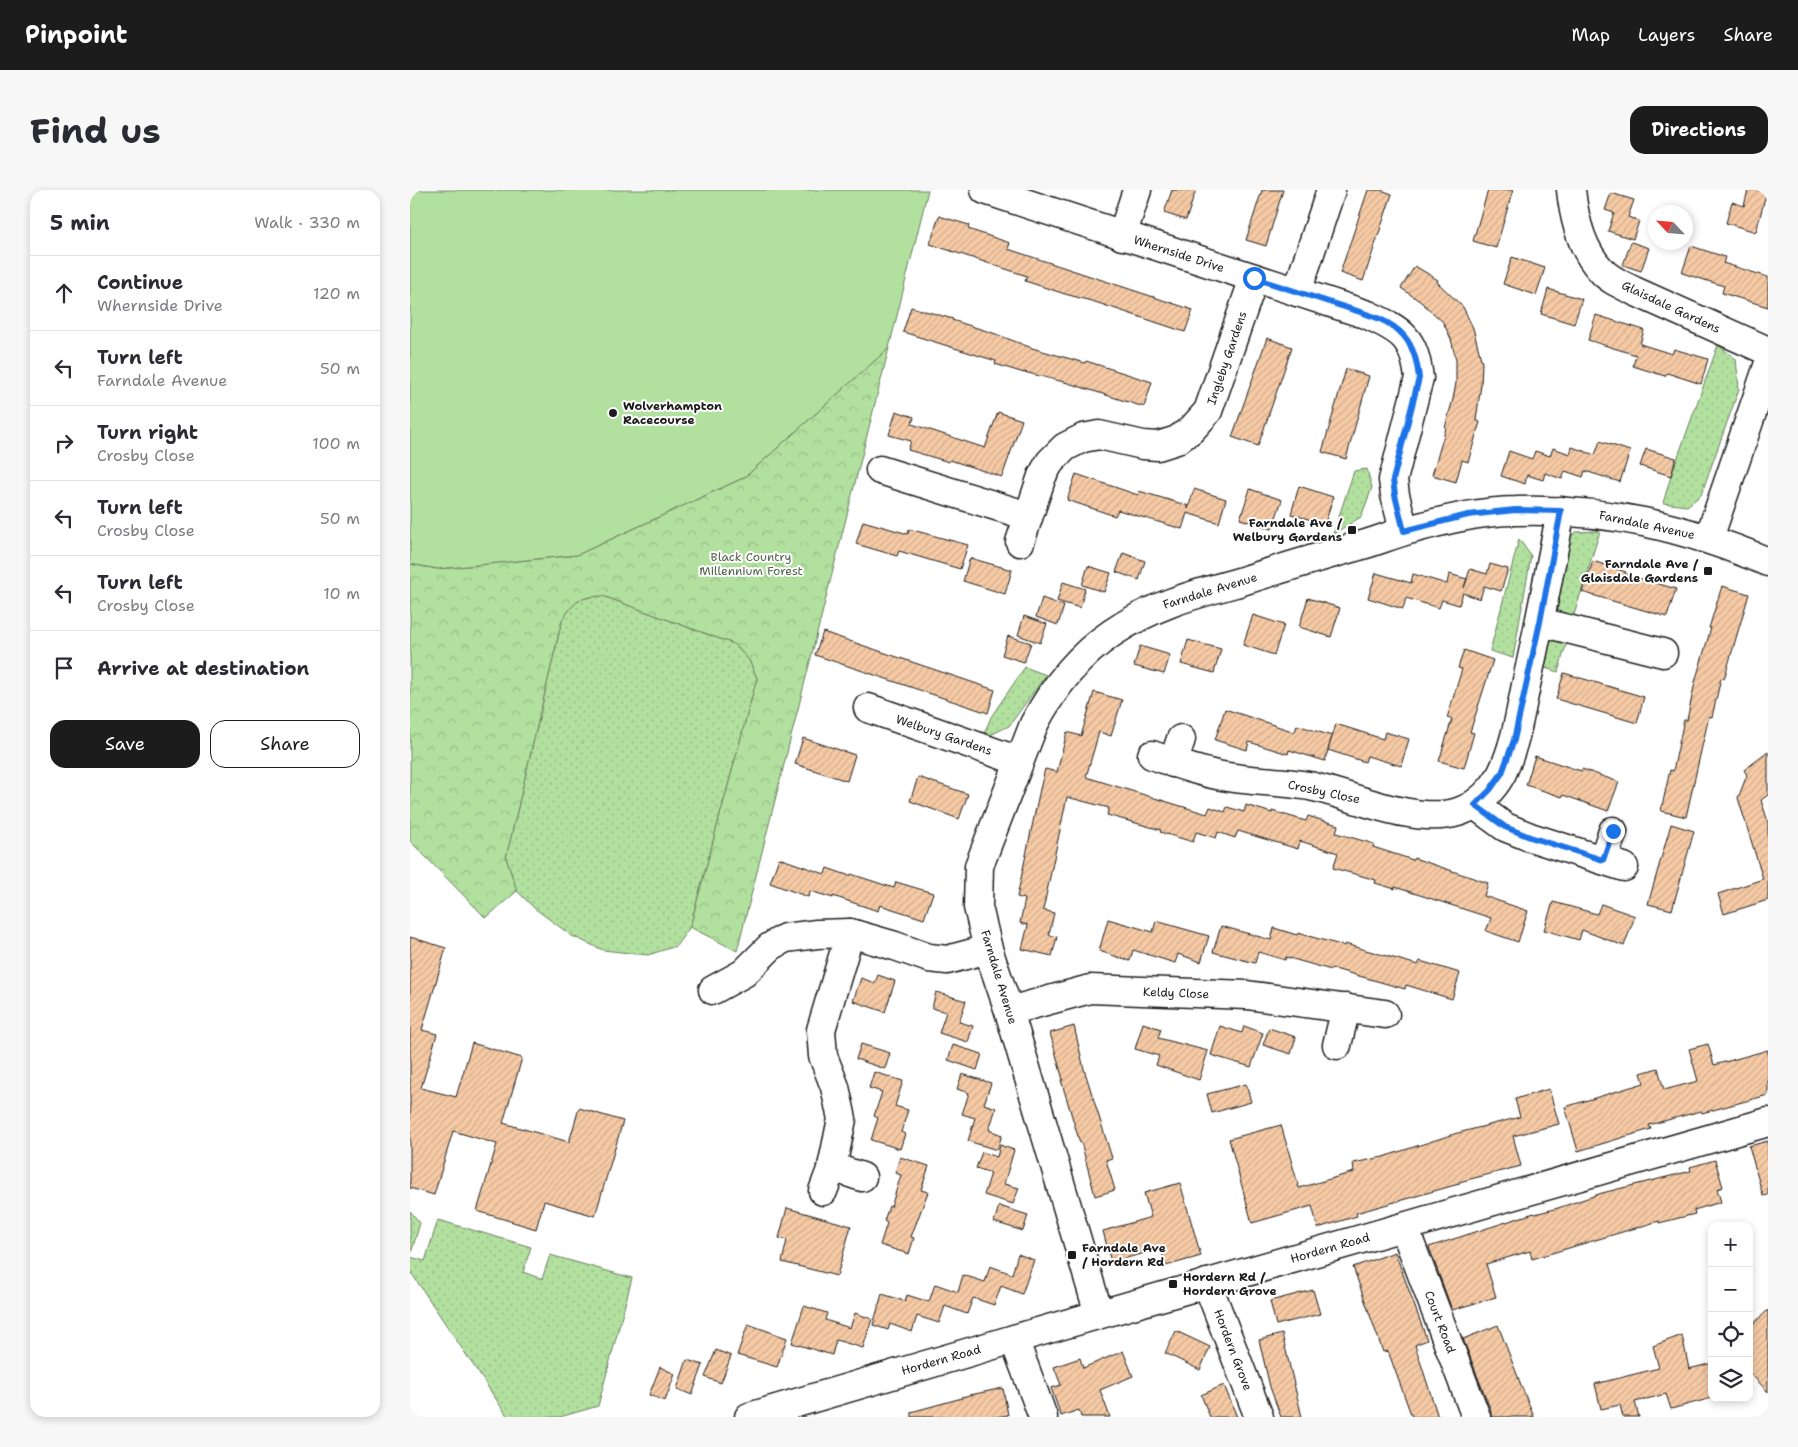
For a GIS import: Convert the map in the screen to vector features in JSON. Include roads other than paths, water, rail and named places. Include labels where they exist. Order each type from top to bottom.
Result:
[{"type":"street","name":"Whernside Drive","points":[[985,190],[1368,315],[1390,325],[1403,334],[1412,347],[1417,362],[1419,378],[1393,480],[1404,531]]},
{"type":"street","points":[[1122,236],[1137,190]]},
{"type":"street","points":[[1297,292],[1331,190]]},
{"type":"street","name":"Glaisdale Gardens","points":[[1572,190],[1575,222],[1586,247],[1601,271],[1616,282],[1634,291],[1768,351]]},
{"type":"street","name":"Ingleby Gardens","points":[[1020,542],[1046,469],[1050,462],[1065,447],[1083,438],[1099,435],[1143,445],[1158,446],[1177,440],[1192,429],[1208,411],[1254,278]]},
{"type":"street","points":[[1709,538],[1768,366]]},
{"type":"street","points":[[880,470],[1028,516]]},
{"type":"street","name":"Farndale Avenue","points":[[1099,1314],[1009,1011],[988,949],[978,907],[979,866],[1034,724],[1045,703],[1060,682],[1086,654],[1111,633],[1167,603],[1364,545],[1404,531],[1468,515],[1515,510],[1606,514],[1709,538],[1768,562]]},
{"type":"street","name":"Crosby Close","points":[[1169,752],[1199,771],[1229,778],[1313,787],[1409,813],[1437,815],[1457,812],[1475,805],[1490,790],[1502,773],[1514,740],[1540,622],[1561,511]]},
{"type":"street","points":[[1540,622],[1664,653]]},
{"type":"street","name":"Welbury Gardens","points":[[868,708],[1019,762]]},
{"type":"street","points":[[1475,805],[1505,827],[1613,864],[1613,831]]},
{"type":"street","points":[[850,933],[821,1030],[823,1056],[835,1087],[842,1119],[828,1179],[862,1177]]},
{"type":"street","points":[[713,990],[744,973],[770,947],[785,938],[817,934],[850,933],[929,958],[947,960],[988,949]]},
{"type":"street","name":"Keldy Close","points":[[1009,1011],[1090,990],[1247,995],[1385,1014]]},
{"type":"street","points":[[1337,1045],[1346,1008]]},
{"type":"street","name":"Hordern Road","points":[[749,1417],[1099,1314],[1768,1122]]},
{"type":"street","name":"Court Road","points":[[1404,1227],[1476,1417]]},
{"type":"street","name":"Hordern Grove","points":[[1207,1283],[1259,1417]]},
{"type":"street","points":[[1014,1339],[1043,1417]]},
{"type":"place","name":"Wolverhampton Racecourse","points":[[613,413]]},
{"type":"place","name":"Farndale Ave / Welbury Gardens","points":[[1352,530]]},
{"type":"place","name":"Farndale Ave / Glaisdale Gardens","points":[[1708,571]]},
{"type":"place","name":"Farndale Ave / Hordern Rd","points":[[1072,1255]]},
{"type":"place","name":"Hordern Rd / Hordern Grove","points":[[1173,1284]]},
{"type":"park label","name":"Black Country Millennium Forest","points":[[751,564]]}]
